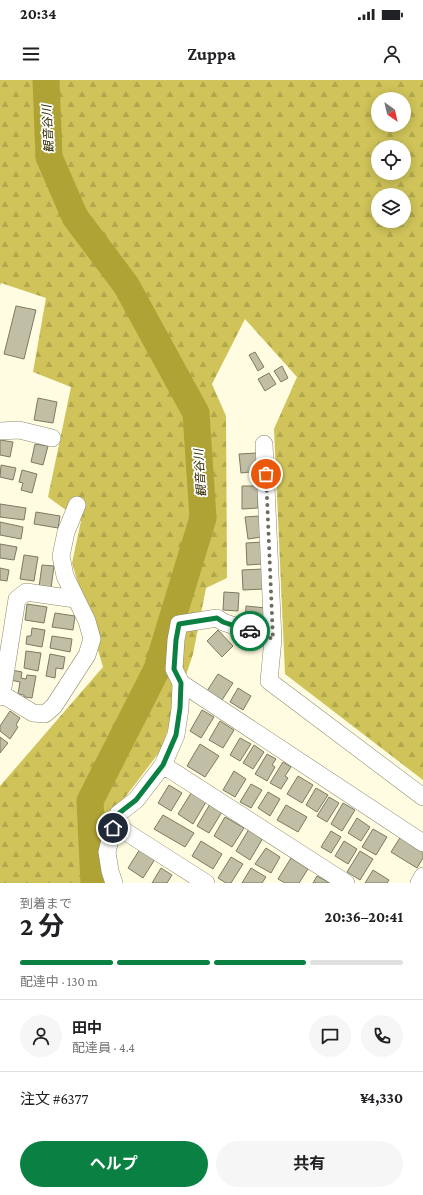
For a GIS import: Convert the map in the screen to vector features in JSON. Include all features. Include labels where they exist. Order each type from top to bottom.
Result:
[{"type":"street","points":[[0,430],[19,430],[52,438]]},
{"type":"street","points":[[264,444],[273,639],[269,681],[423,797]]},
{"type":"street","points":[[75,599],[26,592],[17,599],[1,695],[33,713],[45,714],[54,706],[87,655],[92,639],[87,621],[65,576],[61,556],[66,532],[78,505]]},
{"type":"street","points":[[114,883],[110,871],[107,852],[118,814],[136,800],[163,765],[176,735],[180,708],[181,683],[174,669],[176,640],[179,624],[217,618],[223,622],[273,639]]},
{"type":"street","points":[[181,683],[421,838]]},
{"type":"street","points":[[163,765],[346,883]]},
{"type":"street","points":[[113,828],[123,830],[206,883]]},
{"type":"street","points":[[419,883],[423,876]]},
{"type":"green space","points":[[0,80],[423,80],[423,780],[285,674],[274,429],[297,377],[245,319],[212,384],[226,416],[227,578],[206,588],[193,654],[161,750],[91,842],[105,883],[0,883],[0,786],[103,667],[72,563],[81,521],[48,497],[71,387],[33,372],[46,298],[1,283],[0,286]]},
{"type":"building","points":[[16,306],[36,310],[24,359],[4,354]]},
{"type":"building","points":[[255,352],[264,367],[258,371],[249,355]]},
{"type":"building","points":[[282,366],[288,378],[281,382],[274,371]]},
{"type":"building","points":[[269,373],[276,384],[265,391],[258,379]]},
{"type":"building","points":[[38,398],[57,402],[53,423],[34,420]]},
{"type":"building","points":[[0,440],[13,442],[10,457],[0,455]]},
{"type":"building","points":[[35,444],[48,446],[43,465],[31,462]]},
{"type":"building","points":[[257,453],[258,471],[241,473],[239,454]]},
{"type":"building","points":[[1,465],[16,468],[13,480],[0,477]]},
{"type":"building","points":[[22,470],[37,474],[32,493],[21,490],[23,483],[19,482]]},
{"type":"building","points":[[242,486],[258,486],[258,508],[242,509]]},
{"type":"building","points":[[0,504],[26,508],[24,520],[0,517]]},
{"type":"building","points":[[36,512],[60,516],[58,528],[34,524]]},
{"type":"building","points":[[259,516],[262,537],[248,539],[245,517]]},
{"type":"building","points":[[0,522],[23,527],[21,539],[0,535]]},
{"type":"building","points":[[262,542],[263,564],[247,565],[246,543]]},
{"type":"building","points":[[0,544],[17,547],[14,560],[0,558]]},
{"type":"building","points":[[24,555],[38,557],[34,581],[20,579]]},
{"type":"building","points":[[42,565],[54,566],[51,588],[39,587]]},
{"type":"building","points":[[0,568],[9,570],[7,581],[0,580]]},
{"type":"building","points":[[263,569],[264,589],[243,590],[242,570]]},
{"type":"building","points":[[224,592],[239,593],[238,611],[223,610]]},
{"type":"building","points":[[27,604],[47,607],[44,623],[25,620]]},
{"type":"building","points":[[246,606],[266,608],[266,623],[245,622]]},
{"type":"building","points":[[55,613],[75,616],[73,630],[52,627]]},
{"type":"building","points":[[32,628],[45,630],[42,647],[26,644],[27,636],[31,636]]},
{"type":"building","points":[[218,630],[233,646],[222,657],[207,641]]},
{"type":"building","points":[[52,636],[72,639],[70,652],[50,648]]},
{"type":"building","points":[[26,651],[41,653],[38,671],[24,668]]},
{"type":"building","points":[[50,654],[65,657],[63,669],[56,668],[55,678],[46,676]]},
{"type":"building","points":[[12,670],[22,672],[21,678],[26,679],[27,675],[36,676],[32,698],[24,697],[24,695],[18,694],[20,682],[10,680]]},
{"type":"building","points":[[218,674],[233,683],[222,700],[207,691]]},
{"type":"building","points":[[238,688],[251,696],[243,710],[230,702]]},
{"type":"building","points":[[202,710],[214,717],[201,738],[190,731]]},
{"type":"building","points":[[10,711],[20,718],[16,725],[18,727],[10,739],[0,731],[0,726]]},
{"type":"building","points":[[220,721],[234,730],[223,748],[209,740]]},
{"type":"building","points":[[0,737],[8,743],[0,753]]},
{"type":"building","points":[[240,738],[251,744],[240,761],[230,755]]},
{"type":"building","points":[[200,744],[219,756],[205,777],[187,766]]},
{"type":"building","points":[[254,745],[264,752],[253,769],[243,763]]},
{"type":"building","points":[[267,754],[276,759],[272,765],[275,767],[267,781],[255,774]]},
{"type":"building","points":[[283,762],[291,767],[285,776],[288,778],[281,789],[270,783]]},
{"type":"building","points":[[234,771],[246,779],[235,797],[223,790]]},
{"type":"building","points":[[298,776],[313,785],[302,803],[287,794]]},
{"type":"building","points":[[251,784],[262,790],[251,808],[240,802]]},
{"type":"building","points":[[169,785],[182,793],[171,811],[158,803]]},
{"type":"building","points":[[316,788],[328,795],[317,812],[306,805]]},
{"type":"building","points":[[268,792],[280,799],[270,816],[258,808]]},
{"type":"building","points":[[191,793],[206,802],[193,824],[178,814]]},
{"type":"building","points":[[329,797],[339,803],[327,822],[317,816]]},
{"type":"building","points":[[343,803],[355,810],[342,831],[331,824]]},
{"type":"building","points":[[210,804],[222,812],[209,833],[197,826]]},
{"type":"building","points":[[286,805],[307,817],[298,832],[277,820]]},
{"type":"building","points":[[163,815],[194,833],[185,847],[154,829]]},
{"type":"building","points":[[225,817],[244,828],[232,847],[214,836]]},
{"type":"building","points":[[357,818],[370,827],[361,841],[348,833]]},
{"type":"building","points":[[249,829],[263,838],[250,860],[236,851]]},
{"type":"building","points":[[373,829],[387,837],[376,855],[362,847]]},
{"type":"building","points":[[331,831],[341,837],[331,853],[321,847]]},
{"type":"building","points":[[401,836],[423,850],[423,858],[417,868],[391,852]]},
{"type":"building","points":[[201,841],[222,854],[213,869],[192,856]]},
{"type":"building","points":[[344,841],[357,849],[348,864],[335,856]]},
{"type":"building","points":[[266,848],[280,857],[271,873],[255,864]]},
{"type":"building","points":[[140,849],[155,859],[143,878],[128,868]]},
{"type":"building","points":[[360,851],[373,859],[360,880],[347,872]]},
{"type":"building","points":[[231,857],[243,864],[231,883],[226,883],[218,878]]},
{"type":"building","points":[[291,858],[308,869],[299,883],[285,883],[278,879]]},
{"type":"building","points":[[161,868],[172,875],[167,883],[152,883]]},
{"type":"building","points":[[251,868],[266,877],[262,883],[242,883]]},
{"type":"building","points":[[373,870],[389,880],[387,883],[365,883]]},
{"type":"building","points":[[317,876],[330,883],[313,883]]},
{"type":"waterway","name":"観音谷川","points":[[46,80],[49,157],[75,217],[126,285],[196,413],[203,518],[157,669],[90,801],[94,883]]},
{"type":"way so far","points":[[250,631],[273,639],[266,474]]},
{"type":"route","points":[[113,828],[118,814],[136,800],[163,765],[176,735],[180,708],[181,683],[174,669],[176,640],[179,624],[217,618],[223,622],[250,631]]}]
